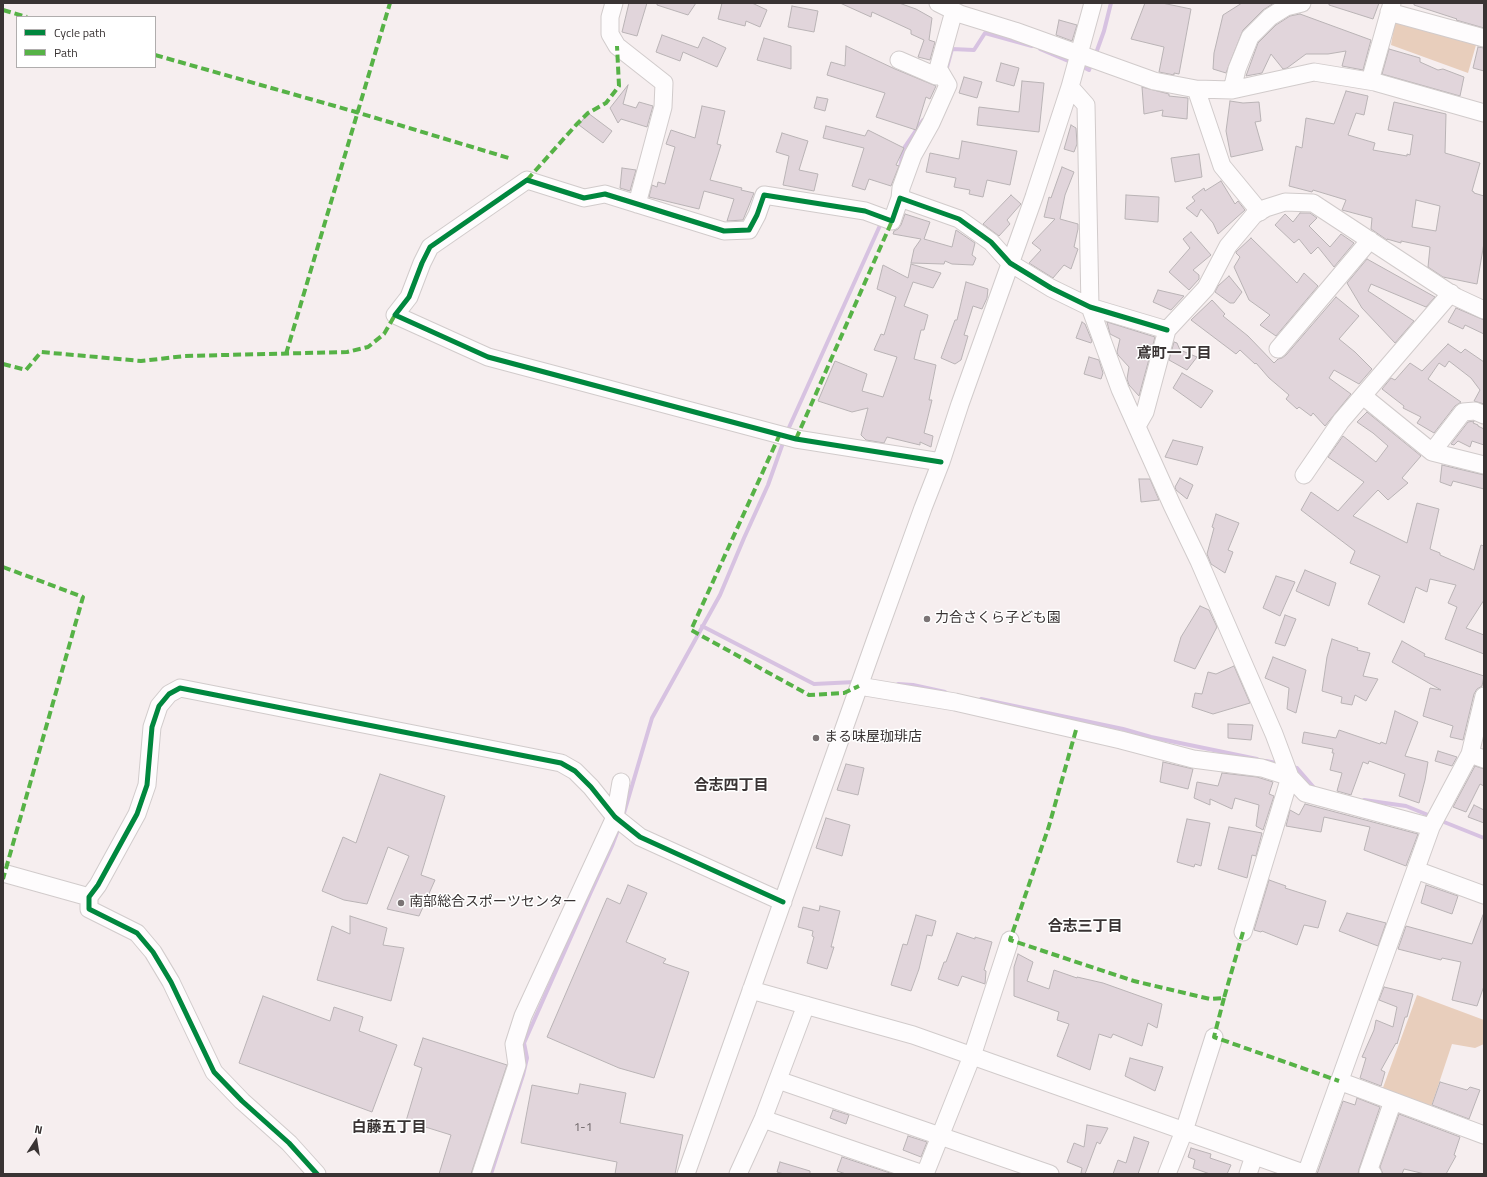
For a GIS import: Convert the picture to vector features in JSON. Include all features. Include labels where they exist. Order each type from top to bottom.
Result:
[{"type":"street","points":[[614,3],[610,18],[610,34],[617,46],[664,84],[663,107],[637,204]]},
{"type":"street","points":[[938,3],[954,11],[1154,81],[1196,89],[1232,90],[1314,72],[1370,81],[1484,113]]},
{"type":"street","points":[[687,1174],[859,686],[941,462],[1046,161],[1070,87],[1093,3]]},
{"type":"street","points":[[1232,90],[1237,69],[1250,37],[1270,17],[1286,7],[1302,3]]},
{"type":"street","points":[[1370,81],[1391,7],[1484,38]]},
{"type":"street","points":[[898,60],[936,76],[954,11]]},
{"type":"street","points":[[938,68],[948,85],[931,123],[913,154],[901,188],[900,198],[892,221],[865,211],[764,195],[757,215],[749,230],[724,231],[605,194],[584,198],[527,180],[430,247],[409,297],[395,315],[488,357],[796,439],[941,462]]},
{"type":"street","points":[[1070,87],[1086,105],[1090,307],[1120,389],[1202,568],[1274,734],[1290,777],[1305,793],[1431,827]]},
{"type":"street","points":[[1196,89],[1222,166],[1260,212]]},
{"type":"street","points":[[900,198],[960,219],[991,242],[1010,263],[1051,288],[1090,307],[1167,330]]},
{"type":"street","points":[[1137,426],[1145,412],[1167,330],[1206,288],[1228,246],[1254,216],[1266,208],[1285,202],[1313,203],[1451,293],[1484,310]]},
{"type":"street","points":[[1278,349],[1370,240]]},
{"type":"street","points":[[1304,475],[1341,421],[1451,293]]},
{"type":"street","points":[[1363,396],[1432,452],[1484,464]]},
{"type":"street","points":[[1432,452],[1462,412],[1475,411],[1484,415]]},
{"type":"street","points":[[859,686],[956,702],[1121,740],[1194,759],[1262,768],[1290,777]]},
{"type":"street","points":[[317,1174],[289,1143],[242,1101],[214,1072],[171,982],[153,952],[137,933],[89,909],[89,897],[98,885],[137,814],[147,785],[152,727],[159,706],[169,694],[180,688],[561,763],[576,771],[615,817],[640,837],[783,902]]},
{"type":"street","points":[[751,990],[913,1034],[1306,1174],[1431,827],[1477,756],[1484,696]]},
{"type":"street","points":[[1243,932],[1290,777]]},
{"type":"street","points":[[481,1174],[516,1065],[514,1044],[523,1016],[615,817],[621,782]]},
{"type":"street","points":[[1416,870],[1484,895]]},
{"type":"street","points":[[3,873],[89,897]]},
{"type":"street","points":[[763,1119],[924,1174],[972,1056],[1010,940]]},
{"type":"street","points":[[738,1174],[763,1119],[806,1005]]},
{"type":"street","points":[[1167,1174],[1184,1131],[1214,1037]]},
{"type":"street","points":[[778,1080],[941,1135],[1050,1174]]},
{"type":"street","points":[[1339,1081],[1484,1135]]},
{"type":"street","points":[[1373,1174],[1368,1172],[1393,1101]]},
{"type":"street","points":[[1248,1174],[1254,1156]]},
{"type":"shaded area","points":[[1395,21],[1476,45],[1468,73],[1391,45]]},
{"type":"shaded area","points":[[1417,995],[1484,1020],[1484,1044],[1475,1048],[1452,1044],[1430,1110],[1381,1093]]},
{"type":"building","points":[[629,3],[647,3],[637,36],[622,32]]},
{"type":"building","points":[[657,3],[696,3],[688,15],[657,5]]},
{"type":"building","points":[[722,3],[752,3],[767,10],[760,27],[746,21],[745,26],[718,19]]},
{"type":"building","points":[[840,3],[899,3],[916,9],[932,18],[929,40],[935,42],[930,60],[918,57],[924,40],[911,34],[911,30],[872,12],[871,17]]},
{"type":"building","points":[[1145,3],[1162,3],[1191,9],[1179,74],[1174,73],[1174,75],[1159,72],[1164,47],[1131,39]]},
{"type":"building","points":[[1242,3],[1274,3],[1263,10],[1243,30],[1226,73],[1213,69],[1214,53],[1223,15]]},
{"type":"building","points":[[1329,3],[1379,3],[1373,19],[1329,5]]},
{"type":"building","points":[[1414,3],[1484,3],[1484,28],[1414,5]]},
{"type":"building","points":[[792,6],[818,11],[814,32],[788,27]]},
{"type":"building","points":[[1300,14],[1371,40],[1363,70],[1342,66],[1346,51],[1328,54],[1306,54],[1287,68],[1283,69],[1271,54],[1262,73],[1246,76],[1258,43],[1276,25],[1290,16]]},
{"type":"building","points":[[1059,20],[1077,25],[1072,41],[1056,35]]},
{"type":"building","points":[[662,35],[698,48],[703,37],[726,48],[717,67],[683,52],[680,61],[656,52]]},
{"type":"building","points":[[764,38],[791,46],[791,69],[757,60]]},
{"type":"building","points":[[846,46],[936,86],[930,99],[926,97],[916,130],[876,117],[885,93],[827,75],[831,62],[845,66]]},
{"type":"building","points":[[1478,47],[1484,48],[1484,71],[1473,68]]},
{"type":"building","points":[[1389,49],[1420,58],[1420,62],[1438,70],[1443,69],[1464,77],[1460,96],[1382,74]]},
{"type":"building","points":[[1001,63],[1019,68],[1014,86],[996,81]]},
{"type":"building","points":[[964,77],[982,82],[977,98],[959,93]]},
{"type":"building","points":[[1022,81],[1044,83],[1039,132],[977,125],[979,107],[1019,112]]},
{"type":"building","points":[[628,85],[623,104],[636,108],[639,102],[653,106],[647,127],[621,119],[618,123],[610,108]]},
{"type":"building","points":[[1142,87],[1169,94],[1169,96],[1188,98],[1187,119],[1162,116],[1163,110],[1144,114]]},
{"type":"building","points":[[1346,91],[1368,96],[1364,115],[1356,113],[1348,135],[1375,143],[1373,150],[1407,156],[1407,154],[1410,155],[1413,135],[1388,130],[1394,102],[1446,114],[1445,153],[1480,163],[1472,191],[1484,196],[1484,243],[1477,284],[1443,277],[1428,267],[1430,247],[1401,241],[1401,243],[1387,240],[1371,229],[1372,218],[1342,210],[1346,200],[1313,190],[1312,192],[1289,186],[1296,146],[1302,148],[1306,118],[1334,124]],"holes":[[[1416,200],[1440,206],[1436,231],[1412,227]]]},
{"type":"building","points":[[817,97],[828,99],[825,111],[814,108]]},
{"type":"building","points":[[1230,101],[1243,103],[1259,102],[1261,121],[1255,122],[1263,150],[1231,157],[1226,131]]},
{"type":"building","points":[[702,106],[725,111],[717,144],[721,145],[710,180],[742,188],[741,190],[754,193],[743,220],[727,221],[734,199],[704,191],[699,209],[649,197],[652,185],[657,187],[658,182],[665,184],[675,147],[666,144],[671,130],[695,138]]},
{"type":"building","points":[[588,113],[612,131],[603,143],[579,125]]},
{"type":"building","points":[[1071,125],[1076,128],[1077,144],[1074,152],[1064,149]]},
{"type":"building","points":[[826,126],[865,136],[868,130],[904,148],[896,165],[899,166],[891,186],[869,179],[865,190],[852,186],[864,148],[823,138]]},
{"type":"building","points":[[782,133],[808,141],[799,170],[818,174],[814,191],[783,185],[789,156],[776,152]]},
{"type":"building","points":[[962,141],[1017,151],[1010,185],[987,180],[983,197],[969,194],[970,190],[954,187],[956,178],[926,172],[930,153],[959,159]]},
{"type":"building","points":[[1199,154],[1202,177],[1175,182],[1171,158]]},
{"type":"building","points":[[1062,167],[1074,172],[1065,195],[1060,219],[1078,224],[1074,247],[1078,249],[1071,269],[1064,265],[1053,278],[1029,263],[1041,250],[1032,243],[1055,219],[1044,217],[1049,197],[1051,198]]},
{"type":"building","points":[[622,168],[636,170],[630,191],[620,188]]},
{"type":"building","points":[[1221,181],[1235,204],[1238,201],[1245,210],[1218,234],[1213,223],[1201,209],[1197,217],[1186,208],[1195,201],[1192,197],[1204,188],[1205,191]]},
{"type":"building","points":[[1011,195],[1021,204],[1007,220],[1010,224],[999,236],[983,224]]},
{"type":"building","points":[[1126,195],[1159,197],[1158,222],[1125,219]]},
{"type":"building","points":[[1300,213],[1310,213],[1317,218],[1309,226],[1330,247],[1341,234],[1354,243],[1334,267],[1318,247],[1311,254],[1299,239],[1294,243],[1275,225],[1285,214],[1293,222]]},
{"type":"building","points":[[905,214],[930,222],[924,239],[952,247],[956,230],[975,243],[972,255],[976,258],[973,265],[952,264],[945,261],[944,264],[911,263],[914,249],[921,239],[893,234],[894,231],[901,225]]},
{"type":"building","points":[[1191,232],[1211,255],[1193,270],[1199,275],[1199,279],[1189,290],[1169,272],[1190,248],[1183,239]]},
{"type":"building","points":[[1251,238],[1297,283],[1304,273],[1318,286],[1276,336],[1260,325],[1270,315],[1249,300],[1234,267],[1240,257],[1236,252]]},
{"type":"building","points":[[1367,259],[1435,297],[1426,307],[1371,284],[1368,291],[1414,321],[1395,343],[1362,308],[1347,283]]},
{"type":"building","points":[[911,264],[941,273],[933,288],[913,282],[904,306],[928,315],[924,330],[921,330],[914,359],[936,365],[929,400],[932,400],[924,433],[933,436],[931,447],[920,442],[920,445],[887,437],[884,443],[866,440],[861,435],[868,408],[852,412],[818,401],[835,361],[867,374],[862,391],[883,397],[897,357],[874,350],[881,334],[884,335],[896,297],[877,289],[883,265],[908,278]]},
{"type":"building","points":[[1229,276],[1242,292],[1234,303],[1230,303],[1215,292],[1218,286]]},
{"type":"building","points":[[966,282],[988,289],[987,298],[982,309],[973,306],[964,335],[968,336],[961,360],[955,364],[941,358],[955,320],[957,320]]},
{"type":"building","points":[[1158,290],[1184,296],[1171,310],[1153,302]]},
{"type":"building","points":[[1336,297],[1359,316],[1339,339],[1372,369],[1359,384],[1334,370],[1329,378],[1351,394],[1325,426],[1313,413],[1311,416],[1299,407],[1297,409],[1286,399],[1289,395],[1269,378],[1256,363],[1255,364],[1240,350],[1236,354],[1191,320],[1212,300],[1225,314],[1223,316],[1248,336],[1274,363],[1286,355]]},
{"type":"building","points":[[1456,308],[1484,320],[1484,334],[1465,325],[1463,329],[1448,322]]},
{"type":"building","points":[[1082,322],[1085,324],[1092,341],[1091,343],[1076,338]]},
{"type":"building","points":[[1107,322],[1155,337],[1139,396],[1129,385],[1127,379],[1129,367],[1117,352],[1120,339],[1110,334]]},
{"type":"building","points":[[1174,342],[1177,343],[1180,350],[1197,357],[1187,370],[1169,360]]},
{"type":"building","points":[[1448,344],[1461,353],[1465,349],[1484,362],[1484,404],[1474,401],[1480,390],[1471,378],[1449,361],[1445,367],[1439,363],[1428,379],[1461,402],[1455,406],[1434,433],[1417,423],[1421,417],[1403,408],[1404,406],[1382,389],[1391,378],[1395,380],[1410,363],[1422,371]]},
{"type":"building","points":[[1089,357],[1099,360],[1103,373],[1101,379],[1084,374]]},
{"type":"building","points":[[1182,373],[1213,391],[1201,408],[1173,388]]},
{"type":"building","points":[[1367,412],[1421,456],[1402,478],[1408,483],[1388,500],[1378,490],[1353,516],[1407,543],[1417,503],[1439,509],[1430,549],[1474,570],[1481,545],[1484,546],[1484,600],[1466,628],[1484,635],[1484,654],[1445,639],[1457,607],[1448,603],[1456,585],[1430,579],[1427,592],[1416,587],[1404,623],[1368,604],[1380,576],[1350,563],[1355,551],[1301,510],[1311,492],[1338,511],[1364,482],[1328,457],[1343,436],[1376,462],[1388,446],[1357,422]]},
{"type":"building","points":[[1474,421],[1473,423],[1484,429],[1484,445],[1472,441],[1470,447],[1458,441],[1454,445],[1451,444],[1468,422]]},
{"type":"building","points":[[1173,440],[1203,447],[1197,465],[1165,457]]},
{"type":"building","points":[[1442,465],[1484,475],[1484,489],[1453,481],[1451,486],[1440,482]]},
{"type":"building","points":[[1180,478],[1193,485],[1187,499],[1176,490],[1175,487]]},
{"type":"building","points":[[1139,479],[1150,479],[1159,500],[1141,502]]},
{"type":"building","points":[[1216,514],[1239,523],[1228,550],[1233,552],[1225,573],[1211,564],[1207,554]]},
{"type":"building","points":[[1305,570],[1336,583],[1329,606],[1296,591]]},
{"type":"building","points":[[1276,576],[1295,582],[1280,616],[1263,608]]},
{"type":"building","points":[[1200,606],[1209,610],[1217,627],[1195,669],[1174,661],[1181,637]]},
{"type":"building","points":[[1285,615],[1296,619],[1285,646],[1275,643]]},
{"type":"building","points":[[1332,639],[1358,648],[1357,650],[1370,653],[1363,676],[1378,679],[1366,701],[1355,695],[1352,705],[1341,703],[1342,697],[1322,691],[1327,657]]},
{"type":"building","points":[[1402,641],[1425,654],[1424,656],[1484,676],[1482,686],[1477,689],[1474,694],[1463,740],[1450,737],[1453,726],[1423,716],[1430,688],[1441,690],[1392,662]]},
{"type":"building","points":[[1273,657],[1306,670],[1296,713],[1287,709],[1289,688],[1265,678]]},
{"type":"building","points":[[1234,666],[1250,703],[1213,714],[1192,707],[1195,693],[1202,694],[1208,672],[1216,674]]},
{"type":"building","points":[[1395,711],[1418,722],[1405,756],[1428,762],[1419,803],[1399,796],[1405,774],[1369,761],[1368,764],[1363,762],[1351,795],[1337,791],[1342,773],[1330,770],[1334,753],[1332,753],[1333,749],[1302,743],[1304,732],[1336,738],[1339,730],[1380,744],[1381,742],[1386,744]]},
{"type":"building","points":[[1228,724],[1253,725],[1251,740],[1228,738]]},
{"type":"building","points":[[1438,751],[1457,757],[1452,766],[1435,761]]},
{"type":"building","points":[[1163,762],[1193,769],[1188,789],[1160,782]]},
{"type":"building","points":[[846,764],[864,768],[858,795],[837,790]]},
{"type":"building","points":[[1475,766],[1484,769],[1484,786],[1480,784],[1466,812],[1453,807]]},
{"type":"building","points":[[1222,773],[1257,777],[1273,782],[1269,794],[1274,796],[1263,830],[1256,826],[1259,805],[1235,798],[1232,809],[1210,799],[1210,805],[1194,798],[1197,782],[1218,786]]},
{"type":"building","points":[[380,774],[445,796],[421,875],[435,880],[419,916],[387,909],[409,856],[388,847],[367,904],[344,900],[322,891],[343,837],[356,843]]},
{"type":"building","points":[[1305,804],[1418,834],[1406,866],[1364,850],[1370,827],[1324,817],[1321,832],[1286,826],[1290,810],[1299,815]]},
{"type":"building","points":[[1474,805],[1484,810],[1484,823],[1468,817]]},
{"type":"building","points":[[826,818],[850,825],[842,856],[816,848]]},
{"type":"building","points":[[1187,819],[1210,823],[1201,866],[1195,864],[1194,867],[1177,862]]},
{"type":"building","points":[[1229,827],[1262,833],[1256,856],[1252,855],[1247,878],[1218,869]]},
{"type":"building","points":[[1269,880],[1286,886],[1285,888],[1326,901],[1318,928],[1304,925],[1297,945],[1262,931],[1254,930]]},
{"type":"building","points":[[628,885],[647,893],[626,942],[666,959],[663,963],[689,972],[654,1078],[619,1068],[547,1037],[607,898],[620,904]]},
{"type":"building","points":[[1426,885],[1458,896],[1452,914],[1421,903]]},
{"type":"building","points":[[820,906],[840,911],[831,947],[834,947],[827,969],[807,963],[814,937],[812,936],[813,931],[798,927],[803,907],[819,911]]},
{"type":"building","points":[[1347,913],[1386,923],[1378,946],[1339,931]]},
{"type":"building","points":[[916,915],[936,921],[932,936],[927,935],[919,969],[911,991],[891,985],[903,944],[907,945]]},
{"type":"building","points":[[1483,915],[1484,986],[1477,1006],[1452,1000],[1461,962],[1442,958],[1441,960],[1398,949],[1406,926],[1472,944]]},
{"type":"building","points":[[350,916],[387,928],[383,945],[404,948],[391,1001],[317,980],[332,926],[350,934]]},
{"type":"building","points":[[957,933],[975,939],[975,937],[992,942],[984,970],[986,971],[985,984],[962,976],[958,986],[938,979]]},
{"type":"building","points":[[1018,954],[1033,962],[1027,981],[1049,989],[1054,970],[1077,978],[1103,983],[1162,1004],[1157,1028],[1148,1023],[1142,1046],[1113,1034],[1111,1038],[1099,1034],[1090,1070],[1057,1056],[1069,1024],[1057,1020],[1059,1012],[1014,996],[1014,967]]},
{"type":"building","points":[[1384,987],[1413,994],[1407,1017],[1405,1017],[1397,1044],[1396,1043],[1381,1070],[1385,1072],[1381,1086],[1360,1078],[1366,1058],[1362,1057],[1374,1030],[1376,1020],[1393,1027],[1397,1007],[1379,1000]]},
{"type":"building","points":[[263,996],[330,1021],[334,1007],[363,1017],[359,1031],[397,1045],[372,1112],[239,1063]]},
{"type":"building","points":[[423,1038],[507,1065],[471,1174],[439,1174],[451,1135],[406,1121],[422,1068],[414,1065]]},
{"type":"building","points":[[1130,1058],[1163,1067],[1155,1091],[1125,1076]]},
{"type":"building","points":[[1440,1082],[1467,1090],[1470,1087],[1480,1090],[1469,1119],[1432,1105]]},
{"type":"building","points":[[580,1084],[626,1093],[620,1123],[683,1135],[675,1174],[615,1174],[617,1162],[521,1143],[532,1085],[578,1094]]},
{"type":"building","points":[[1357,1098],[1380,1107],[1358,1174],[1317,1174],[1343,1101],[1355,1105]]},
{"type":"building","points":[[833,1110],[849,1115],[846,1124],[830,1118]]},
{"type":"building","points":[[1399,1114],[1460,1137],[1454,1155],[1456,1156],[1446,1174],[1425,1174],[1404,1169],[1402,1174],[1383,1174],[1380,1167]]},
{"type":"building","points":[[1087,1125],[1108,1128],[1100,1144],[1097,1142],[1085,1174],[1081,1173],[1082,1168],[1067,1162],[1074,1143],[1084,1147]]},
{"type":"building","points":[[908,1136],[927,1142],[921,1157],[903,1150]]},
{"type":"building","points":[[1134,1137],[1149,1142],[1138,1174],[1113,1174],[1118,1160],[1126,1163]]},
{"type":"building","points":[[1191,1148],[1211,1154],[1210,1158],[1231,1165],[1227,1174],[1210,1174],[1193,1168],[1195,1160],[1188,1157]]},
{"type":"building","points":[[842,1157],[890,1174],[846,1174],[837,1171]]},
{"type":"building","points":[[780,1162],[810,1171],[810,1174],[784,1174],[777,1172]]},
{"type":"waterway","points":[[1095,56],[1104,31],[1111,3]]},
{"type":"waterway","points":[[946,71],[952,49],[974,50],[985,33],[1032,46]]},
{"type":"waterway","points":[[1040,49],[1073,63]]},
{"type":"waterway","points":[[1081,66],[1089,70],[1092,62]]},
{"type":"waterway","points":[[900,167],[904,148],[923,120]]},
{"type":"waterway","points":[[787,432],[882,221]]},
{"type":"waterway","points":[[624,813],[652,718],[720,595],[768,485],[784,440]]},
{"type":"waterway","points":[[702,626],[814,684],[855,682]]},
{"type":"waterway","points":[[898,684],[913,685],[945,692]]},
{"type":"waterway","points":[[981,699],[1257,759]]},
{"type":"waterway","points":[[1266,761],[1281,764]]},
{"type":"waterway","points":[[1291,767],[1297,768],[1316,790]]},
{"type":"waterway","points":[[1364,800],[1406,806],[1433,817]]},
{"type":"waterway","points":[[1439,820],[1484,838]]},
{"type":"waterway","points":[[491,1174],[523,1075],[527,1058],[524,1043],[618,830]]},
{"type":"marked path","points":[[286,354],[390,3]]},
{"type":"marked path","points":[[3,10],[24,16]]},
{"type":"marked path","points":[[527,180],[576,125],[588,113],[606,103],[619,86],[617,46]]},
{"type":"marked path","points":[[156,55],[356,112],[512,159]]},
{"type":"marked path","points":[[796,439],[892,221]]},
{"type":"marked path","points":[[3,364],[26,370],[41,352],[141,361],[185,356],[347,352],[368,347],[384,334],[395,315]]},
{"type":"marked path","points":[[780,434],[691,630],[809,695],[844,693],[859,686]]},
{"type":"marked path","points":[[3,567],[83,597],[3,879]]},
{"type":"marked path","points":[[1076,730],[1049,826],[1010,940],[1134,981],[1210,999],[1224,998],[1243,932]]},
{"type":"marked path","points":[[1224,998],[1214,1037],[1339,1081]]},
{"type":"cycle path","points":[[941,462],[796,439],[488,357],[395,315],[409,297],[430,247],[527,180],[584,198],[605,194],[724,231],[749,230],[757,215],[764,195],[865,211],[892,221],[900,198],[959,219],[991,242],[1010,263],[1051,288],[1090,307],[1167,330]]},
{"type":"cycle path","points":[[317,1174],[289,1143],[242,1101],[214,1072],[171,982],[153,952],[137,933],[89,909],[89,897],[98,885],[137,814],[147,785],[152,727],[159,706],[169,694],[180,688],[561,763],[575,771],[591,787],[615,817],[640,837],[783,902]]},
{"type":"place","name":"力合さくら子ども園","points":[[927,619]]},
{"type":"place","name":"まる味屋珈琲店","points":[[816,738]]},
{"type":"place","name":"南部総合スポーツセンター","points":[[401,903]]},
{"type":"district","name":"鳶町一丁目","points":[[1174,354]]},
{"type":"district","name":"合志四丁目","points":[[731,786]]},
{"type":"district","name":"合志三丁目","points":[[1085,927]]},
{"type":"district","name":"白藤五丁目","points":[[389,1128]]}]
